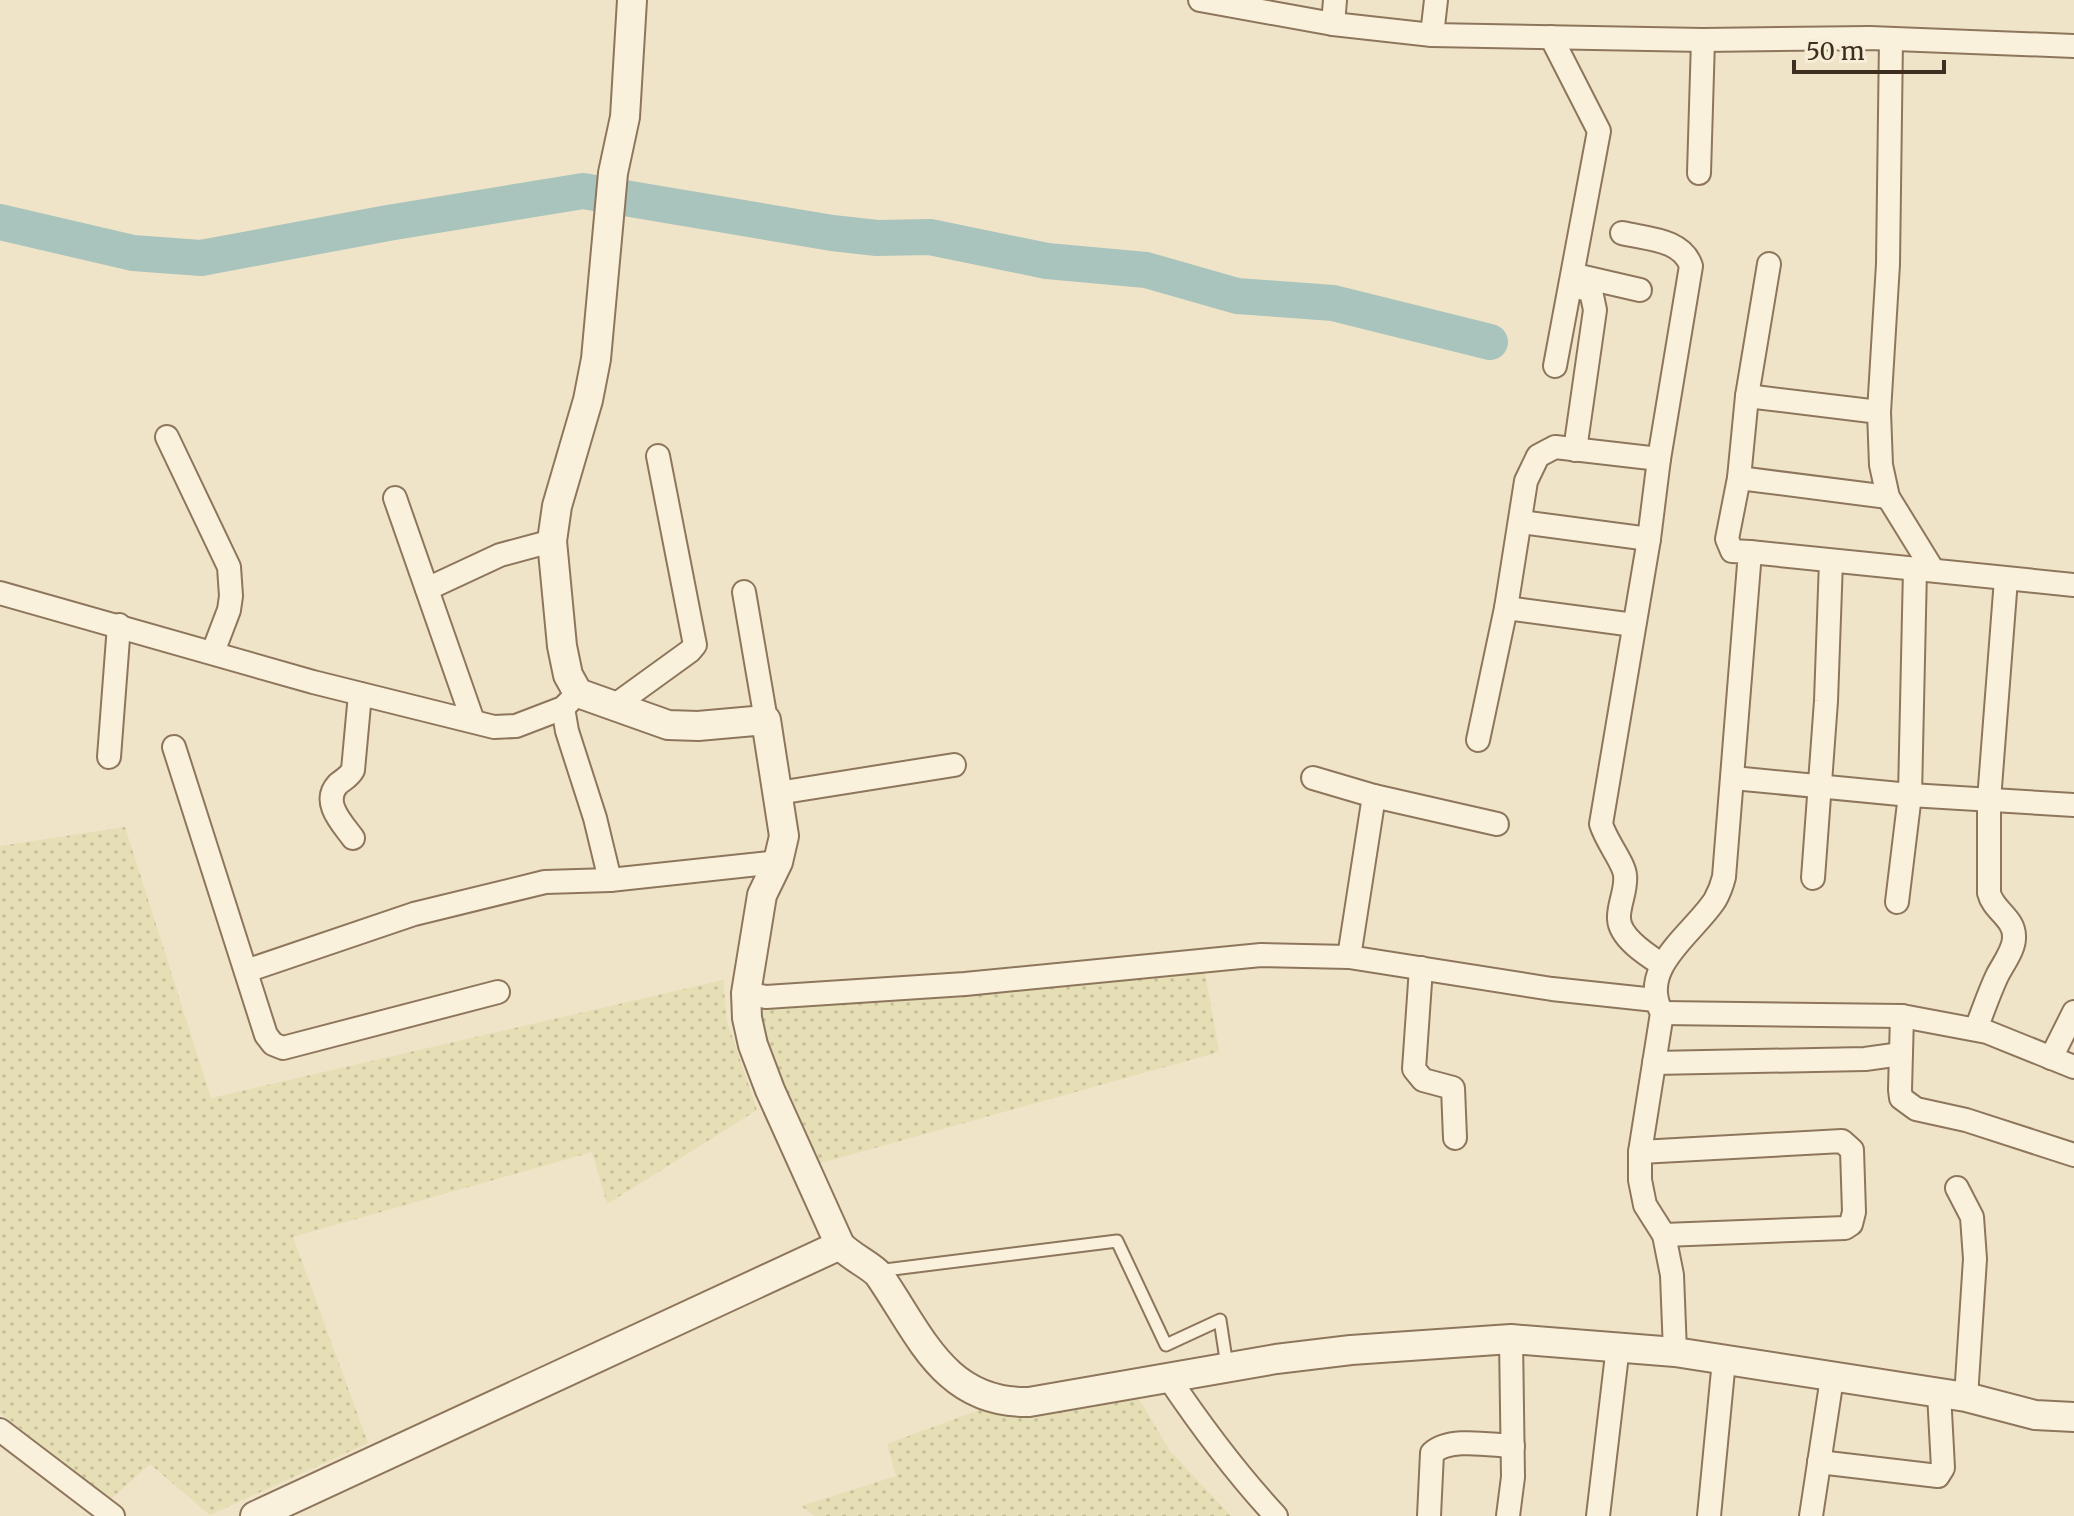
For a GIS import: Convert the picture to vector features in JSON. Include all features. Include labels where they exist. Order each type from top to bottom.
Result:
[{"type":"street","points":[[610,880],[595,818],[567,731],[571,700],[562,646],[552,541],[557,506],[588,400],[596,359],[613,173],[625,117],[632,0]]},
{"type":"street","points":[[1333,24],[1335,0]]},
{"type":"street","points":[[1432,35],[1436,0]]},
{"type":"street","points":[[1208,1],[1333,24],[1432,35],[1703,40],[1891,39],[2074,46]]},
{"type":"street","points":[[1551,37],[1599,131],[1555,366]]},
{"type":"street","points":[[1891,39],[1888,264],[1879,412],[1881,465],[1888,497],[1924,569],[1910,795],[1897,902]]},
{"type":"street","points":[[1699,173],[1703,40]]},
{"type":"street","points":[[1622,233],[1679,247],[1688,256],[1691,266],[1601,824],[1626,877],[1619,919],[1622,930],[1661,964]]},
{"type":"street","points":[[1769,264],[1727,543],[1735,552],[2074,585]]},
{"type":"street","points":[[1572,280],[1640,290]]},
{"type":"street","points":[[1572,280],[1591,291],[1595,310],[1575,450]]},
{"type":"street","points":[[1747,396],[1879,412]]},
{"type":"street","points":[[167,437],[229,567],[229,610],[213,652]]},
{"type":"street","points":[[1478,740],[1506,608],[1526,481],[1538,456],[1555,447],[1659,459]]},
{"type":"street","points":[[614,706],[695,645],[658,456]]},
{"type":"street","points":[[1739,478],[1888,497]]},
{"type":"street","points":[[395,498],[473,721]]},
{"type":"street","points":[[1521,522],[1649,539]]},
{"type":"street","points":[[427,589],[500,555],[552,541]]},
{"type":"street","points":[[1675,1352],[1672,1275],[1664,1235],[1642,1195],[1640,1152],[1654,1063],[1661,964],[1717,897],[1724,877],[1750,552]]},
{"type":"street","points":[[1813,878],[1831,561]]},
{"type":"street","points":[[1976,1029],[2015,936],[2009,920],[1993,903],[1989,893],[1989,800],[2006,579]]},
{"type":"street","points":[[744,592],[784,836],[778,862],[762,895],[746,993],[753,1045],[840,1245],[850,1256],[876,1271],[942,1366],[965,1387],[1010,1403],[1029,1402],[1168,1377],[1351,1350],[1511,1339],[1675,1352],[1952,1395],[2035,1415],[2074,1417]]},
{"type":"street","points":[[0,593],[360,694],[506,728],[571,700],[614,706],[657,723],[682,726],[766,720]]},
{"type":"street","points":[[1506,608],[1634,625]]},
{"type":"street","points":[[109,757],[119,625]]},
{"type":"street","points":[[353,838],[333,809],[332,797],[336,786],[353,770],[360,694]]},
{"type":"street","points":[[174,747],[266,1035],[278,1047],[498,992]]},
{"type":"street","points":[[778,793],[954,765]]},
{"type":"street","points":[[1313,778],[1374,796],[1497,824]]},
{"type":"street","points":[[1733,778],[1910,795],[2074,805]]},
{"type":"street","points":[[1349,957],[1374,796]]},
{"type":"street","points":[[246,971],[450,904],[545,882],[610,880],[778,862]]},
{"type":"street","points":[[746,993],[766,997],[965,984],[1261,955],[1349,957],[1658,1006],[1902,1016],[1976,1029],[2074,1067]]},
{"type":"street","points":[[1421,968],[1414,1069],[1423,1080],[1453,1088],[1455,1138]]},
{"type":"street","points":[[2051,1058],[2074,1012]]},
{"type":"street","points":[[1902,1016],[1900,1090],[1901,1098],[1907,1104],[2074,1155]]},
{"type":"street","points":[[1654,1063],[1865,1059],[1901,1054]]},
{"type":"street","points":[[1640,1152],[1842,1141],[1852,1150],[1854,1212],[1851,1224],[1845,1228],[1664,1235]]},
{"type":"street","points":[[1819,1462],[1938,1476],[1943,1468],[1975,1259],[1972,1217],[1957,1188]]},
{"type":"street","points":[[255,1516],[840,1245]]},
{"type":"street","points":[[1508,1516],[1513,1477],[1511,1339]]},
{"type":"street","points":[[1598,1516],[1618,1346]]},
{"type":"street","points":[[1709,1516],[1724,1360]]},
{"type":"street","points":[[1168,1377],[1236,1473],[1276,1516]]},
{"type":"street","points":[[1811,1516],[1832,1378]]},
{"type":"street","points":[[0,1430],[113,1516]]},
{"type":"street","points":[[1429,1516],[1432,1453],[1436,1449],[1451,1445],[1513,1446]]},
{"type":"lane","points":[[876,1271],[1117,1241],[1166,1345],[1220,1320],[1227,1368]]},
{"type":"shaded area","points":[[125,827],[211,1098],[723,980],[727,1021],[757,1110],[607,1204],[592,1152],[293,1237],[368,1443],[210,1515],[150,1464],[111,1499],[0,1413],[0,846]]},
{"type":"shaded area","points":[[1205,973],[1219,1052],[810,1166],[768,1060],[755,1007]]},
{"type":"shaded area","points":[[1134,1391],[1170,1451],[1231,1516],[815,1516],[801,1506],[896,1476],[887,1444],[982,1409],[1006,1412]]},
{"type":"waterway","points":[[0,222],[133,253],[201,258],[583,191],[832,233],[877,238],[930,237],[1047,261],[1146,270],[1237,296],[1333,303],[1490,342]]}]
